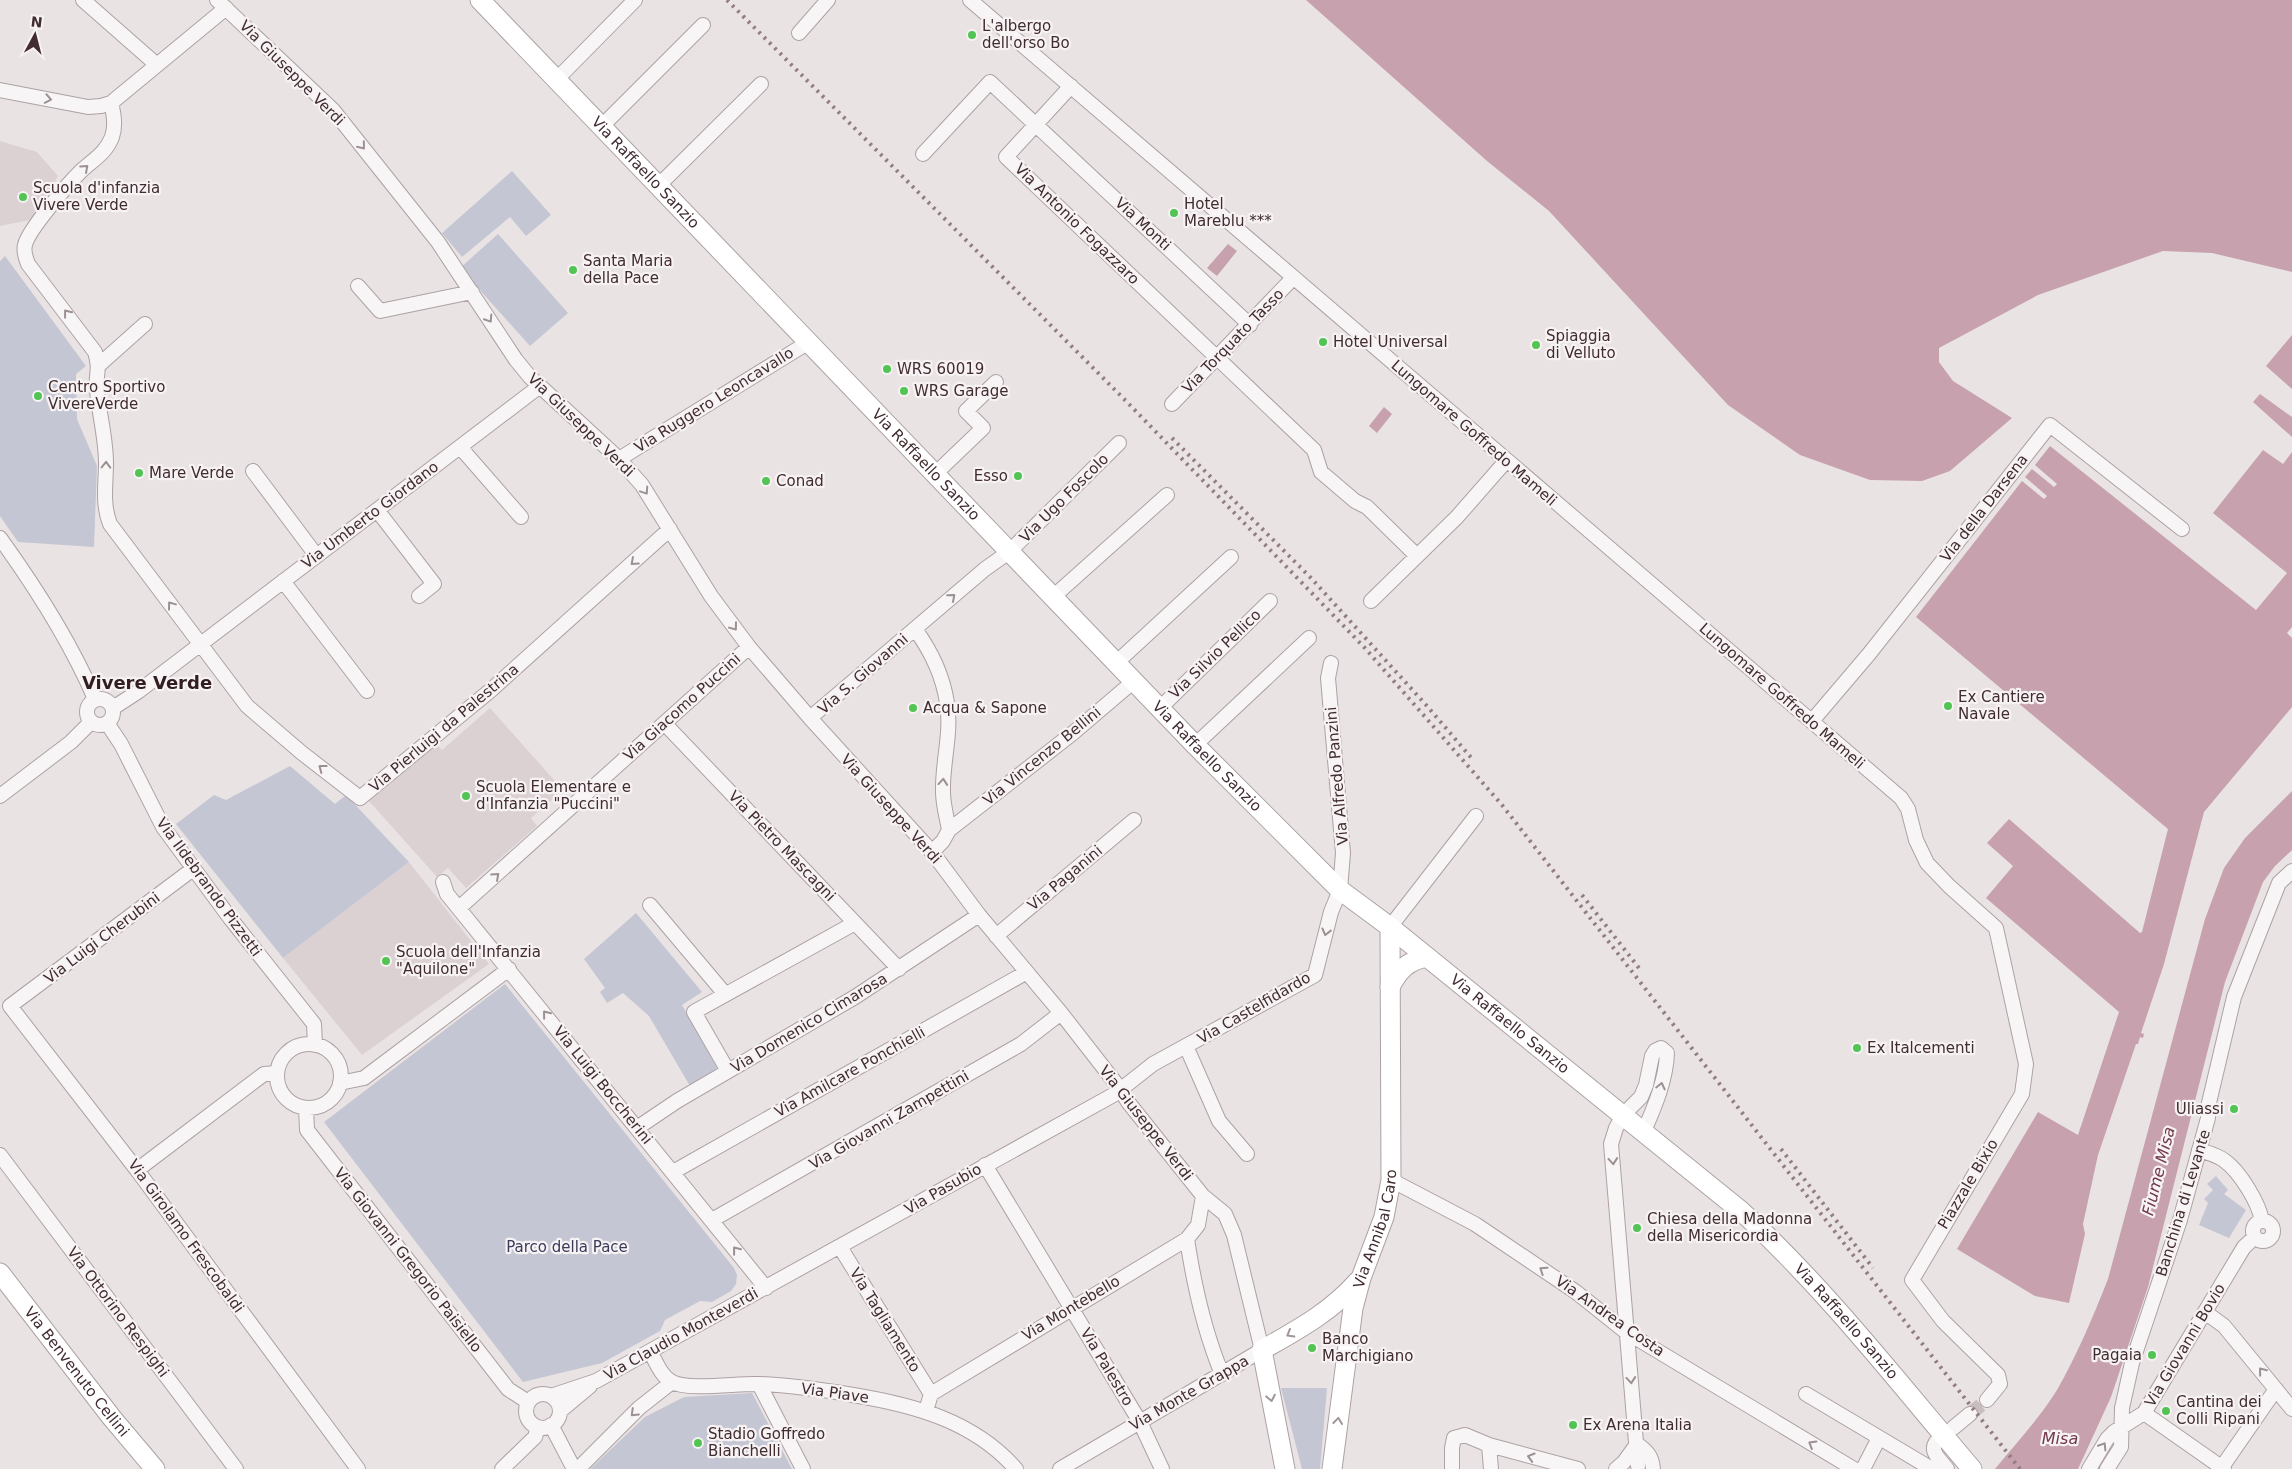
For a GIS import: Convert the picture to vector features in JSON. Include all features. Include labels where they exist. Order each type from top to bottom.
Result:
[{"type":"main road","name":"Via Raffaello Sanzio","points":[[480,0],[1195,745],[1340,890],[1390,927],[1742,1211],[1778,1245],[1972,1469]]},
{"type":"main road","name":"Via Annibal Caro","points":[[1332,1469],[1348,1340],[1360,1278],[1384,1217],[1391,1180],[1390,927]]},
{"type":"main road","points":[[1390,987],[1397,973],[1406,964],[1414,959],[1427,957]]},
{"type":"main road","name":"Via Benvenuto Cellini","points":[[0,1273],[112,1418],[155,1469]]},
{"type":"main road","name":"Via Monte Grappa","points":[[1262,1350],[1318,1318],[1342,1300],[1360,1278]]},
{"type":"main road","points":[[1318,1318],[1332,1320],[1342,1328],[1348,1340]]},
{"type":"main road","points":[[1262,1350],[1285,1469]]},
{"type":"street","points":[[83,0],[157,65]]},
{"type":"street","points":[[799,33],[828,0]]},
{"type":"street","name":"Lungomare Goffredo Mameli","points":[[970,0],[1901,798],[1908,809],[1916,840],[1927,862],[1949,886],[1996,928],[2026,1064],[2024,1087]]},
{"type":"street","points":[[556,80],[630,1]]},
{"type":"street","points":[[0,90],[88,107],[101,106],[111,102],[157,65],[222,4]]},
{"type":"street","name":"Via Giuseppe Verdi","points":[[222,4],[333,110],[412,207],[472,292],[516,360],[540,386],[619,459],[642,485],[711,596],[749,647],[810,718],[932,852],[979,915],[1061,1013],[1121,1090],[1128,1102],[1203,1196],[1225,1214],[1234,1234],[1262,1350]]},
{"type":"street","points":[[602,127],[703,25]]},
{"type":"street","name":"Via Monti","points":[[923,154],[990,82],[1250,325]]},
{"type":"street","points":[[658,186],[761,84]]},
{"type":"street","name":"Via Antonio Fogazzaro","points":[[1071,86],[1006,157],[1217,358]]},
{"type":"street","points":[[111,102],[114,118],[113,136],[105,151],[80,172],[31,233],[25,245],[24,254],[28,264],[90,344],[99,365],[96,389],[106,449],[104,504],[110,524],[201,644]]},
{"type":"street","name":"Via Torquato Tasso","points":[[1172,404],[1250,325],[1293,278]]},
{"type":"street","points":[[358,286],[380,311],[472,292]]},
{"type":"street","points":[[99,365],[145,324]]},
{"type":"street","name":"Via Ruggero Leoncavallo","points":[[619,459],[809,342]]},
{"type":"street","points":[[1217,358],[1314,450],[1321,472],[1355,501],[1367,507],[1417,556]]},
{"type":"street","points":[[935,474],[983,428],[966,411],[996,382]]},
{"type":"street","name":"Via Umberto Giordano","points":[[113,708],[139,691],[540,386]]},
{"type":"street","name":"Via della Darsena","points":[[1812,721],[1869,654],[2050,425],[2182,529]]},
{"type":"street","name":"Via Ugo Foscolo","points":[[1009,552],[1119,443]]},
{"type":"street","points":[[460,447],[521,517]]},
{"type":"street","points":[[1371,601],[1469,505],[1506,461]]},
{"type":"street","points":[[253,471],[316,555]]},
{"type":"street","points":[[1053,597],[1167,495]]},
{"type":"street","points":[[377,510],[434,584],[419,596]]},
{"type":"street","name":"Via Pierluigi da Palestrina","points":[[201,644],[247,706],[302,753],[360,798],[491,690],[670,529]]},
{"type":"street","points":[[0,538],[36,591],[84,674],[95,699]]},
{"type":"street","name":"Via S. Giovanni","points":[[810,718],[985,569],[1009,552]]},
{"type":"street","points":[[1116,663],[1231,557]]},
{"type":"street","points":[[283,581],[367,691]]},
{"type":"street","name":"Via Silvio Pellico","points":[[1160,708],[1270,601]]},
{"type":"street","name":"Via S. Giovanni","points":[[915,629],[928,646],[939,671],[947,704],[948,735],[942,792],[949,830]]},
{"type":"street","points":[[1195,745],[1309,638]]},
{"type":"street","name":"Via Giacomo Puccini","points":[[459,908],[749,647]]},
{"type":"street","name":"Via Alfredo Panzini","points":[[1331,663],[1328,678],[1343,853],[1340,890]]},
{"type":"street","name":"Via Vincenzo Bellini","points":[[932,852],[943,841],[949,830],[1073,733],[1134,681]]},
{"type":"street","points":[[95,699],[109,702],[113,708],[113,715],[107,723],[97,726],[87,717],[86,710],[89,703],[95,699]]},
{"type":"street","points":[[0,796],[71,742],[91,722]]},
{"type":"street","name":"Via Ildebrando Pizzetti","points":[[107,723],[121,744],[163,827],[193,869],[314,1024],[315,1045]]},
{"type":"street","name":"Via Pietro Mascagni","points":[[665,724],[898,968]]},
{"type":"street","points":[[1390,927],[1476,816]]},
{"type":"street","name":"Via Paganini","points":[[996,936],[1134,820]]},
{"type":"street","name":"Via Luigi Cherubini","points":[[10,1006],[193,869]]},
{"type":"street","name":"Banchina di Levante","points":[[2107,1469],[2121,1447],[2122,1408],[2132,1363],[2180,1220],[2199,1150],[2234,997],[2280,883],[2292,871]]},
{"type":"street","name":"Via Luigi Boccherini","points":[[443,882],[447,894],[766,1288]]},
{"type":"street","name":"Via Castelfidardo","points":[[1121,1090],[1153,1064],[1315,975],[1331,912],[1340,890]]},
{"type":"street","points":[[650,905],[725,994]]},
{"type":"street","name":"Via Domenico Cimarosa","points":[[637,1128],[677,1101],[855,997],[979,915]]},
{"type":"street","points":[[728,1071],[694,1012],[855,923]]},
{"type":"street","points":[[340,1083],[364,1078],[509,969]]},
{"type":"street","name":"Via Amilcare Ponchielli","points":[[673,1172],[1027,972]]},
{"type":"street","name":"Via Girolamo Frescobaldi","points":[[10,1006],[137,1170],[358,1469]]},
{"type":"street","name":"Via Giovanni Zampettini","points":[[712,1220],[1021,1044],[1061,1013]]},
{"type":"street","points":[[304,1044],[315,1045],[325,1048],[336,1059],[341,1073],[340,1083],[331,1099],[324,1104],[306,1108],[288,1100],[282,1092],[277,1073],[280,1063],[286,1054],[304,1044]]},
{"type":"street","points":[[1186,1046],[1219,1121],[1248,1154]]},
{"type":"street","points":[[1638,1466],[1611,1144],[1616,1128],[1624,1115],[1641,1097],[1655,1051],[1661,1048],[1665,1049],[1667,1059],[1660,1091],[1644,1131]]},
{"type":"street","points":[[137,1170],[264,1074],[277,1073]]},
{"type":"street","name":"Piazzale Bixio","points":[[1987,1400],[2000,1384],[1998,1376],[1943,1322],[1912,1280],[2022,1094],[2024,1087]]},
{"type":"street","name":"Via Pasubio","points":[[766,1288],[1121,1090]]},
{"type":"street","name":"Via Giovanni Gregorio Paisiello","points":[[306,1108],[307,1130],[310,1134],[508,1389],[528,1402]]},
{"type":"street","name":"Via Giovanni Bovio","points":[[2090,1469],[2107,1439],[2144,1413],[2244,1247],[2255,1236],[2254,1226],[2262,1221],[2260,1209],[2254,1198],[2227,1162],[2199,1150]]},
{"type":"street","name":"Via Ottorino Respighi","points":[[0,1156],[236,1469]]},
{"type":"street","name":"Via Palestro","points":[[985,1165],[1140,1422],[1162,1469]]},
{"type":"street","name":"Via Andrea Costa","points":[[1391,1180],[1475,1224],[1576,1292],[1626,1332],[1854,1469]]},
{"type":"street","points":[[1203,1196],[1198,1225],[1188,1239],[1192,1269],[1208,1341],[1222,1374]]},
{"type":"street","name":"Via Montebello","points":[[931,1394],[1188,1239]]},
{"type":"street","name":"Via Tagliamento","points":[[840,1247],[931,1394]]},
{"type":"street","name":"Via Claudio Monteverdi","points":[[551,1396],[596,1381],[766,1288]]},
{"type":"street","points":[[2205,1312],[2224,1326],[2292,1410]]},
{"type":"street","name":"Via Monte Grappa","points":[[1060,1469],[1262,1350]]},
{"type":"street","points":[[578,1469],[639,1408],[672,1382],[661,1372],[650,1351]]},
{"type":"street","name":"Via Claudio Monteverdi","points":[[560,1411],[596,1381]]},
{"type":"street","name":"Via Piave","points":[[672,1382],[685,1386],[758,1384],[830,1391],[900,1403],[950,1421],[982,1439],[1006,1458],[1016,1469]]},
{"type":"street","points":[[758,1384],[802,1469]]},
{"type":"street","points":[[2144,1413],[2223,1468],[2276,1389]]},
{"type":"street","points":[[502,1469],[544,1426],[559,1417],[558,1402],[546,1394],[536,1395],[528,1402],[526,1417],[544,1426],[574,1469]]},
{"type":"street","points":[[926,1411],[931,1394]]},
{"type":"street","points":[[1806,1394],[1932,1469]]},
{"type":"street","points":[[1953,1428],[1970,1414]]},
{"type":"street","points":[[1452,1469],[1454,1438],[1465,1435],[1551,1466],[1578,1469]]},
{"type":"street","points":[[1862,1469],[1879,1438]]},
{"type":"street","points":[[1936,1442],[1933,1451],[1946,1469]]},
{"type":"street","points":[[1616,1469],[1624,1462],[1637,1444]]},
{"type":"street","points":[[1637,1444],[1648,1452],[1653,1469]]},
{"type":"street","points":[[1489,1445],[1492,1469]]},
{"type":"shaded area","name":"Scuola d'infanzia Vivere Verde","points":[[0,141],[37,152],[58,176],[35,219],[0,226]]},
{"type":"shaded area","name":"Scuola Elementare e d'Infanzia \"Puccini\"","points":[[490,708],[563,790],[531,818],[537,826],[466,888],[448,868],[437,877],[369,801],[435,743],[442,750]]},
{"type":"shaded area","name":"Scuola dell'Infanzia \"Aquilone\"","points":[[409,862],[489,964],[362,1055],[283,958]]},
{"type":"green space","points":[[512,171],[551,215],[526,236],[510,217],[462,257],[442,233]]},
{"type":"green space","points":[[498,234],[568,313],[530,346],[460,268]]},
{"type":"green space","name":"Centro Sportivo VivereVerde","points":[[5,256],[86,366],[76,374],[77,419],[97,466],[94,547],[18,542],[0,516],[0,261]]},
{"type":"green space","points":[[290,766],[335,804],[346,795],[409,862],[283,958],[176,824],[214,795],[226,800]]},
{"type":"green space","points":[[636,913],[702,992],[682,1005],[718,1070],[690,1086],[649,1016],[623,993],[607,1003],[600,992],[605,988],[584,959]]},
{"type":"green space","name":"Parco della Pace","points":[[505,984],[734,1268],[737,1275],[736,1284],[731,1291],[712,1302],[700,1301],[665,1320],[660,1331],[602,1363],[523,1382],[324,1122]]},
{"type":"green space","points":[[2216,1176],[2228,1190],[2224,1194],[2246,1210],[2229,1238],[2199,1225],[2208,1203],[2204,1199],[2213,1190],[2207,1184]]},
{"type":"green space","points":[[1281,1388],[1327,1388],[1320,1469],[1302,1469]]},
{"type":"green space","name":"Stadio Goffredo Bianchelli","points":[[752,1393],[792,1469],[590,1469],[645,1417],[684,1397]]},
{"type":"water","points":[[1306,0],[2292,0],[2292,272],[2212,253],[2163,251],[2038,295],[1939,348],[1939,362],[1953,381],[2012,418],[1950,471],[1922,481],[1870,480],[1800,455],[1728,405],[1549,211],[1487,161]]},
{"type":"water","points":[[1228,244],[1237,251],[1217,276],[1207,268]]},
{"type":"water","points":[[2292,335],[2292,389],[2266,366]]},
{"type":"water","points":[[2260,394],[2292,417],[2292,437],[2253,402]]},
{"type":"water","points":[[1384,407],[1392,414],[1377,433],[1369,426]]},
{"type":"water","points":[[2050,446],[2256,610],[2287,573],[2213,513],[2263,450],[2283,464],[2292,452],[2292,627],[2287,633],[2292,638],[2292,707],[2204,812],[2164,964],[2141,1033],[2144,1034],[2143,1038],[2140,1037],[2138,1044],[2136,1044],[2098,1155],[2083,1224],[2085,1234],[2069,1303],[2035,1296],[1957,1249],[2038,1112],[2078,1135],[2119,1012],[1986,898],[2013,866],[1987,843],[2009,819],[2140,933],[2142,932],[2168,829],[1916,617],[2022,481],[2044,499],[2047,496],[2025,477],[2032,469],[2054,487],[2057,484],[2035,465]]},
{"type":"water","name":"Misa","points":[[2292,791],[2292,850],[2275,866],[2263,882],[2225,982],[2148,1287],[2111,1397],[2078,1469],[1995,1469],[2035,1421],[2057,1390],[2084,1336],[2108,1279],[2205,919],[2224,868],[2245,838]]},
{"type":"tunnel","points":[[1970,1414],[1987,1400]]},
{"type":"railway","points":[[727,0],[1127,402],[1364,647],[1502,805],[2020,1469]]},
{"type":"railway","points":[[1172,438],[1311,578],[1474,761]]},
{"type":"railway","points":[[1582,895],[1639,968]]},
{"type":"railway","points":[[1781,1149],[1873,1268]]},
{"type":"place","name":"L'albergo dell'orso Bo","points":[[972,35]]},
{"type":"place","name":"Scuola d'infanzia Vivere Verde","points":[[23,197]]},
{"type":"place","name":"Hotel Mareblu ***","points":[[1174,213]]},
{"type":"place","name":"Santa Maria della Pace","points":[[573,270]]},
{"type":"place","name":"Hotel Universal","points":[[1323,342]]},
{"type":"place","name":"Spiaggia di Velluto","points":[[1536,345]]},
{"type":"place","name":"WRS 60019","points":[[887,369]]},
{"type":"place","name":"WRS Garage","points":[[904,391]]},
{"type":"place","name":"Centro Sportivo VivereVerde","points":[[38,396]]},
{"type":"place","name":"Mare Verde","points":[[139,473]]},
{"type":"place","name":"Esso","points":[[1018,476]]},
{"type":"place","name":"Conad","points":[[766,481]]},
{"type":"place","name":"Ex Cantiere Navale","points":[[1948,706]]},
{"type":"place","name":"Acqua & Sapone","points":[[913,708]]},
{"type":"place","name":"Scuola Elementare e d'Infanzia \"Puccini\"","points":[[466,796]]},
{"type":"place","name":"Scuola dell'Infanzia \"Aquilone\"","points":[[386,961]]},
{"type":"place","name":"Ex Italcementi","points":[[1857,1048]]},
{"type":"place","name":"Uliassi","points":[[2234,1109]]},
{"type":"place","name":"Chiesa della Madonna della Misericordia","points":[[1637,1228]]},
{"type":"place","name":"Banco Marchigiano","points":[[1312,1348]]},
{"type":"place","name":"Pagaia","points":[[2152,1355]]},
{"type":"place","name":"Cantina dei Colli Ripani","points":[[2166,1411]]},
{"type":"place","name":"Ex Arena Italia","points":[[1573,1425]]},
{"type":"place","name":"Stadio Goffredo Bianchelli","points":[[698,1443]]},
{"type":"district","name":"Vivere Verde","points":[[147,683]]},
{"type":"water label","name":"Fiume Misa","points":[[2158,1171]]}]
